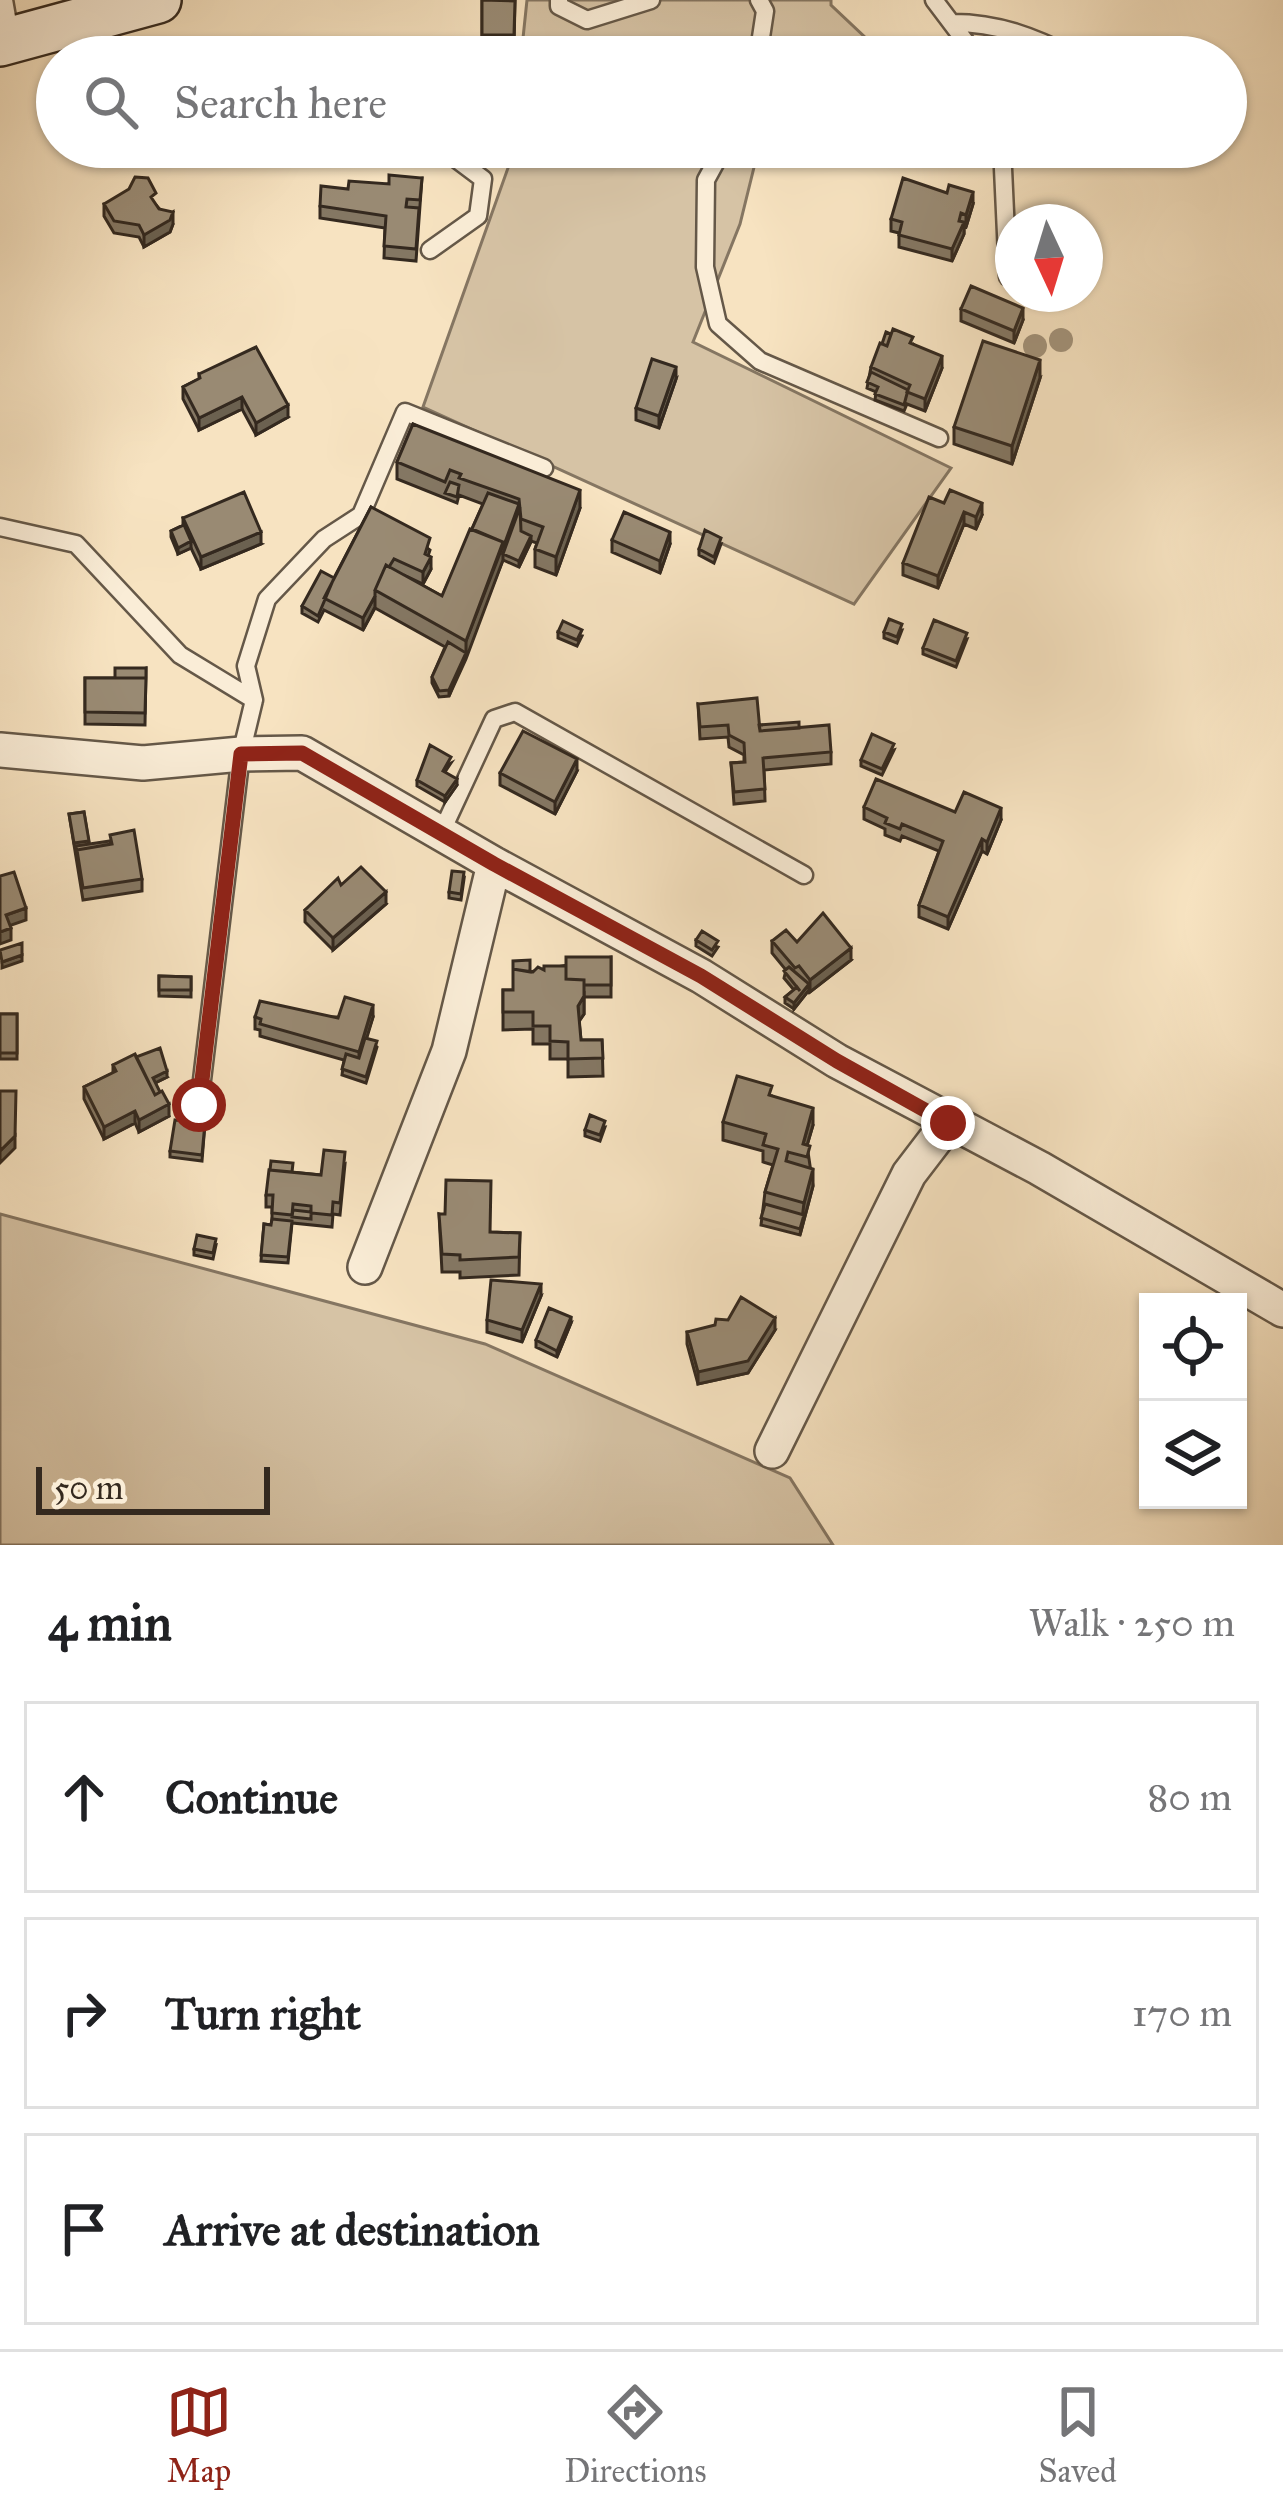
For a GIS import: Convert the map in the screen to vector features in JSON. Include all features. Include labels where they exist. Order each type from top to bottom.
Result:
[{"type":"street","points":[[5,22],[158,0]]},
{"type":"street","points":[[0,750],[143,764],[302,753],[701,976],[837,1061],[1039,1168],[1283,1310]]},
{"type":"street","points":[[365,1267],[449,1051],[494,864]]},
{"type":"street","points":[[772,1451],[910,1174],[948,1123]]},
{"type":"lane","points":[[559,0],[559,6],[587,20],[652,0]]},
{"type":"lane","points":[[760,0],[766,11],[762,36]]},
{"type":"lane","points":[[934,0],[962,36]]},
{"type":"lane","points":[[953,23],[986,23],[1028,36]]},
{"type":"lane","points":[[430,250],[478,216],[483,178],[469,168]]},
{"type":"lane","points":[[713,168],[706,180],[704,267],[718,324],[760,361],[939,438]]},
{"type":"lane","points":[[1003,168],[1005,204]]},
{"type":"lane","points":[[199,1105],[241,754],[254,700],[246,666],[267,599],[323,539],[361,515],[405,412],[544,468]]},
{"type":"lane","points":[[0,527],[76,544],[180,655],[254,700]]},
{"type":"lane","points":[[442,831],[494,719],[515,712],[804,874]]},
{"type":"shaded area","points":[[527,0],[831,0],[864,36],[523,36]]},
{"type":"shaded area","points":[[508,168],[754,168],[740,224],[693,342],[951,468],[854,604],[423,407]]},
{"type":"shaded area","points":[[0,1214],[485,1344],[790,1478],[833,1545],[0,1545]]},
{"type":"building","points":[[482,0],[515,1],[514,35],[482,35]]},
{"type":"building","points":[[389,175],[422,178],[420,200],[407,199],[406,207],[419,208],[416,249],[384,246],[386,216],[320,206],[321,186],[348,189],[349,181],[389,184]]},
{"type":"building","points":[[135,177],[148,178],[159,209],[173,212],[170,220],[144,235],[139,225],[114,221],[104,204],[129,189]]},
{"type":"building","points":[[903,178],[947,193],[949,185],[973,192],[966,215],[961,213],[959,221],[964,222],[952,249],[899,235],[902,222],[891,219]]},
{"type":"building","points":[[971,286],[995,296],[995,312],[1021,312],[1014,331],[961,309]]},
{"type":"building","points":[[893,329],[913,337],[910,343],[942,356],[925,399],[907,392],[910,385],[871,367],[880,343],[887,346]]},
{"type":"building","points":[[983,341],[1040,360],[1012,446],[954,427]]},
{"type":"building","points":[[256,347],[288,405],[256,423],[242,397],[199,418],[183,387],[200,378],[199,374]]},
{"type":"building","points":[[652,359],[676,367],[659,416],[636,408]]},
{"type":"building","points":[[871,372],[908,390],[904,405],[875,394],[878,387],[867,382]]},
{"type":"building","points":[[413,424],[580,490],[556,557],[535,549],[543,527],[521,519],[519,499],[459,478],[461,474],[450,470],[445,482],[397,462]]},
{"type":"building","points":[[450,482],[459,485],[457,497],[445,493]]},
{"type":"building","points":[[950,490],[982,503],[976,517],[964,512],[938,576],[903,563],[929,497],[944,503]]},
{"type":"building","points":[[244,492],[261,532],[201,557],[183,518]]},
{"type":"building","points":[[488,493],[519,504],[503,548],[503,542],[472,529]]},
{"type":"building","points":[[371,507],[430,538],[425,554],[431,557],[423,572],[394,559],[386,565],[363,618],[324,598]]},
{"type":"building","points":[[520,507],[521,531],[531,536],[519,561],[503,554]]},
{"type":"building","points":[[624,512],[670,532],[660,561],[612,540]]},
{"type":"building","points":[[184,525],[191,541],[178,548],[171,531]]},
{"type":"building","points":[[470,529],[503,542],[466,641],[375,590],[386,565],[442,596]]},
{"type":"building","points":[[705,530],[721,538],[714,557],[699,549]]},
{"type":"building","points":[[321,571],[334,578],[318,616],[302,606]]},
{"type":"building","points":[[889,619],[902,624],[897,637],[884,632]]},
{"type":"building","points":[[934,620],[967,633],[956,661],[923,648]]},
{"type":"building","points":[[563,621],[582,630],[577,640],[558,632]]},
{"type":"building","points":[[448,642],[466,653],[449,690],[439,691],[432,677]]},
{"type":"building","points":[[115,668],[146,668],[146,678],[115,678]]},
{"type":"building","points":[[85,678],[146,678],[145,713],[85,712]]},
{"type":"building","points":[[757,698],[760,731],[829,725],[831,752],[763,758],[765,789],[734,792],[731,763],[745,762],[744,743],[729,735],[728,725],[700,727],[698,704]]},
{"type":"building","points":[[799,722],[799,728],[760,731],[759,725]]},
{"type":"building","points":[[523,731],[577,759],[555,802],[500,773]]},
{"type":"building","points":[[872,734],[894,744],[882,769],[861,760]]},
{"type":"building","points":[[430,745],[451,757],[443,771],[457,779],[445,796],[417,780]]},
{"type":"building","points":[[876,779],[955,812],[964,792],[1001,808],[948,917],[919,905],[943,841],[902,824],[900,829],[885,823],[887,818],[864,807]]},
{"type":"building","points":[[84,812],[89,841],[74,843],[69,814]]},
{"type":"building","points":[[134,830],[142,879],[83,888],[77,850],[112,844],[110,835]]},
{"type":"building","points":[[110,841],[77,850],[77,856],[76,846]]},
{"type":"building","points":[[361,867],[386,892],[333,938],[305,910],[338,878],[341,885]]},
{"type":"building","points":[[452,871],[464,872],[461,894],[449,892]]},
{"type":"building","points":[[14,872],[26,908],[6,915],[11,928],[0,932],[0,876]]},
{"type":"building","points":[[823,913],[851,948],[810,980],[772,941],[786,930],[797,942]]},
{"type":"building","points":[[702,931],[718,941],[712,950],[696,940]]},
{"type":"building","points":[[22,943],[22,955],[2,962],[0,950]]},
{"type":"building","points":[[566,957],[611,957],[611,985],[566,979]]},
{"type":"building","points":[[530,960],[530,972],[513,969],[513,961]]},
{"type":"building","points":[[544,966],[566,966],[566,979],[584,980],[578,1006],[581,1040],[602,1040],[603,1058],[568,1059],[568,1042],[550,1041],[550,1026],[533,1026],[533,1012],[503,1012],[503,990],[513,990],[513,969],[533,972]]},
{"type":"building","points":[[789,967],[809,984],[794,1003],[785,997],[797,987],[784,971]]},
{"type":"building","points":[[159,976],[191,977],[191,990],[159,990]]},
{"type":"building","points":[[345,997],[373,1005],[359,1052],[260,1024],[261,1019],[255,1017],[260,1001],[338,1018]]},
{"type":"building","points":[[0,1014],[17,1014],[17,1053],[0,1053]]},
{"type":"building","points":[[365,1038],[377,1041],[366,1077],[342,1069],[346,1054],[359,1058]]},
{"type":"building","points":[[160,1048],[167,1071],[153,1078],[160,1092],[155,1095],[136,1057]]},
{"type":"building","points":[[135,1054],[155,1095],[162,1091],[169,1104],[139,1120],[135,1111],[104,1127],[84,1087],[116,1071],[113,1065]]},
{"type":"building","points":[[737,1076],[772,1086],[769,1095],[813,1108],[803,1144],[810,1146],[807,1157],[788,1152],[786,1161],[813,1169],[804,1203],[765,1192],[778,1149],[763,1145],[766,1134],[723,1122]]},
{"type":"building","points":[[0,1091],[16,1091],[15,1136],[0,1151]]},
{"type":"building","points":[[590,1115],[605,1121],[600,1135],[585,1130]]},
{"type":"building","points":[[175,1120],[205,1123],[202,1155],[170,1151]]},
{"type":"building","points":[[324,1150],[345,1152],[340,1203],[333,1202],[332,1215],[311,1213],[311,1206],[293,1204],[292,1215],[272,1213],[273,1195],[266,1195],[269,1170],[321,1175]]},
{"type":"building","points":[[271,1161],[293,1163],[292,1172],[270,1170]]},
{"type":"building","points":[[446,1180],[491,1181],[490,1232],[520,1233],[519,1257],[460,1260],[460,1255],[442,1254],[439,1214],[445,1214]]},
{"type":"building","points":[[765,1204],[804,1215],[800,1229],[761,1218]]},
{"type":"building","points":[[293,1210],[311,1212],[311,1219],[292,1217]]},
{"type":"building","points":[[272,1219],[292,1221],[288,1257],[261,1255],[264,1224],[271,1225]]},
{"type":"building","points":[[197,1235],[216,1239],[213,1253],[194,1249]]},
{"type":"building","points":[[491,1280],[541,1284],[522,1330],[487,1320]]},
{"type":"building","points":[[741,1297],[775,1318],[748,1361],[698,1372],[687,1332],[715,1325],[716,1319],[728,1320]]},
{"type":"building","points":[[549,1308],[571,1317],[557,1351],[536,1340]]},
{"type":"route","points":[[199,1105],[241,754],[302,753],[701,976],[948,1123]]}]
